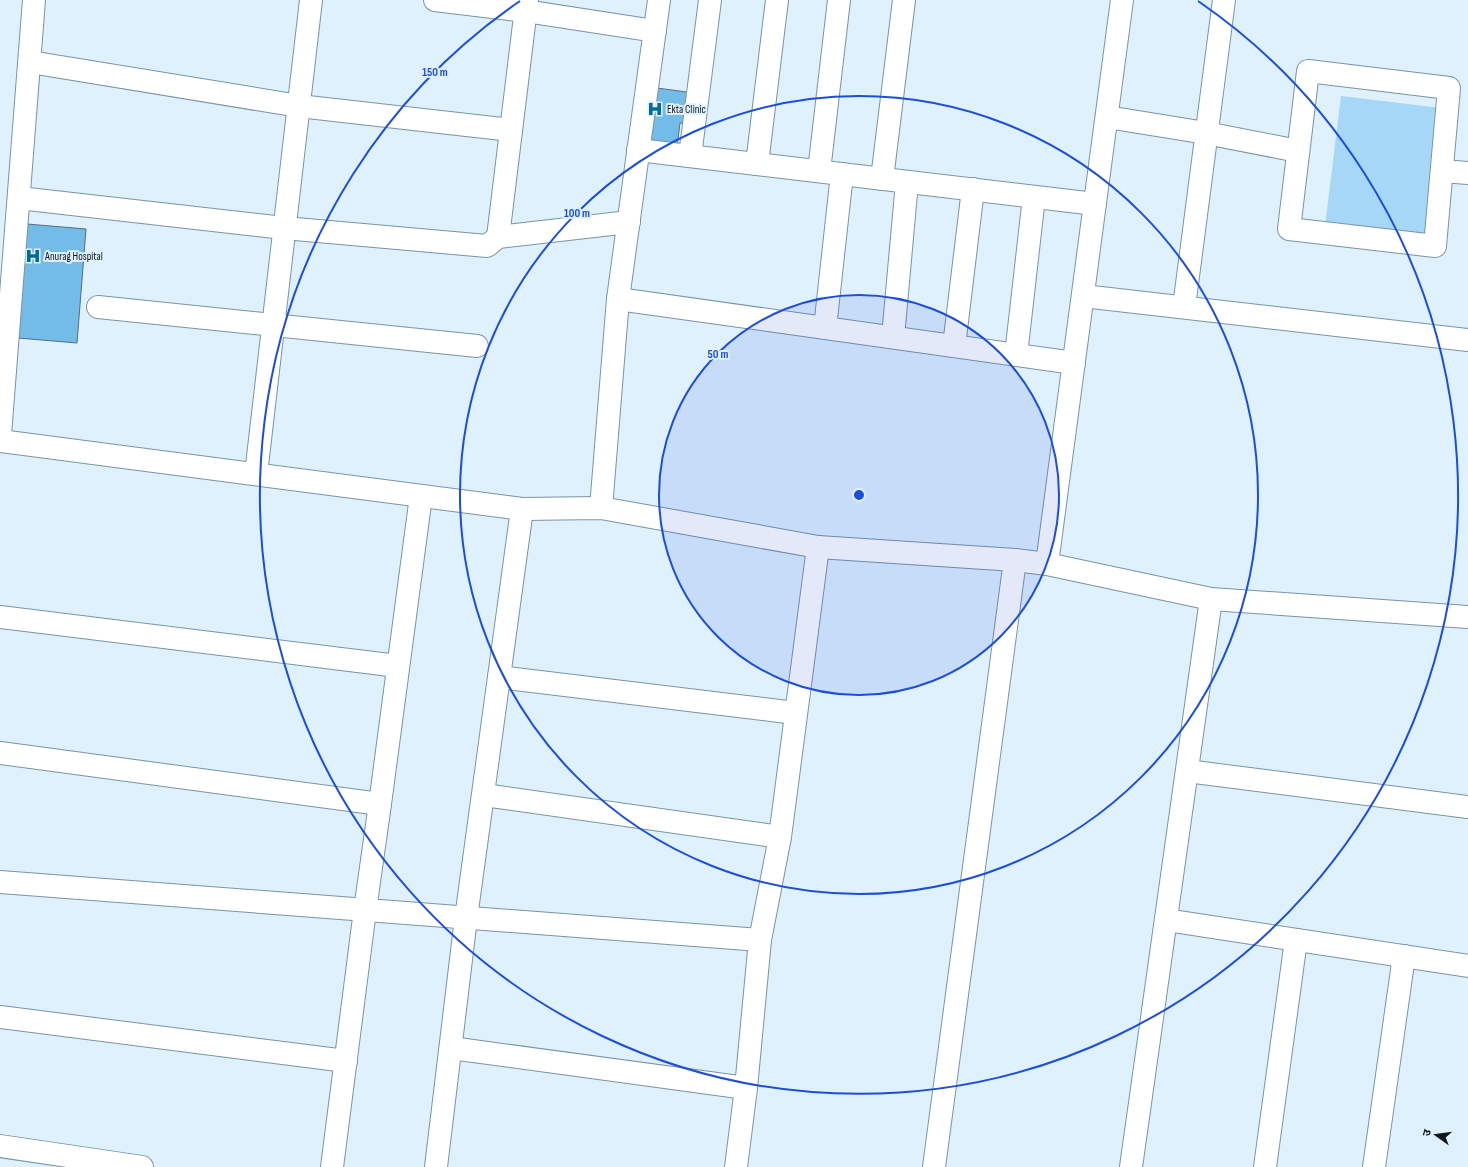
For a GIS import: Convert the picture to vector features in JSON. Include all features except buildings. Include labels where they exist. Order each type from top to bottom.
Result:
[{"type":"street","points":[[0,434],[34,0]]},
{"type":"street","points":[[256,474],[311,0]]},
{"type":"street","points":[[435,0],[526,6],[655,31]]},
{"type":"street","points":[[601,508],[618,299],[630,222],[638,150],[659,0]]},
{"type":"street","points":[[690,156],[710,0]]},
{"type":"street","points":[[758,164],[777,0]]},
{"type":"street","points":[[818,171],[839,0]]},
{"type":"street","points":[[882,179],[904,0]]},
{"type":"street","points":[[1047,564],[1122,0]]},
{"type":"street","points":[[1184,307],[1224,0]]},
{"type":"street","points":[[498,237],[526,6]]},
{"type":"street","points":[[30,62],[299,106],[511,130]]},
{"type":"street","points":[[1308,71],[1449,88],[1435,246],[1289,229],[1298,150],[1308,71]]},
{"type":"street","points":[[1107,117],[1298,150]]},
{"type":"street","points":[[638,150],[1095,204]]},
{"type":"street","points":[[1442,171],[1468,173]]},
{"type":"street","points":[[825,328],[842,174]]},
{"type":"street","points":[[893,337],[907,182]]},
{"type":"street","points":[[954,346],[973,189]]},
{"type":"street","points":[[1016,355],[1034,197]]},
{"type":"street","points":[[19,198],[284,228],[487,246],[498,237],[630,222]]},
{"type":"street","points":[[1083,296],[1468,340]]},
{"type":"street","points":[[618,299],[1074,363]]},
{"type":"street","points":[[98,307],[476,346]]},
{"type":"street","points":[[0,441],[522,509],[601,508],[818,548],[1015,560],[1047,564],[1211,599],[1468,617]]},
{"type":"street","points":[[332,1167],[364,910],[380,804],[421,496]]},
{"type":"street","points":[[436,1167],[466,918],[484,796],[522,509]]},
{"type":"street","points":[[736,1167],[746,1088],[760,940],[780,837],[818,548]]},
{"type":"street","points":[[934,1167],[1015,560]]},
{"type":"street","points":[[1131,1167],[1211,599]]},
{"type":"street","points":[[0,617],[398,666]]},
{"type":"street","points":[[499,677],[796,713]]},
{"type":"street","points":[[0,753],[380,804]]},
{"type":"street","points":[[1187,771],[1468,807]]},
{"type":"street","points":[[484,796],[780,837]]},
{"type":"street","points":[[0,882],[760,940]]},
{"type":"street","points":[[1166,920],[1468,966]]},
{"type":"street","points":[[1265,1167],[1296,940]]},
{"type":"street","points":[[1374,1167],[1404,956]]},
{"type":"street","points":[[0,1017],[346,1061]]},
{"type":"street","points":[[451,1048],[746,1088]]},
{"type":"street","points":[[0,1146],[142,1167]]},
{"type":"shaded area","points":[[1341,96],[1458,110],[1442,241],[1325,226]]},
{"type":"place","name":"Ekta Clinic","points":[[655,109]]},
{"type":"place","name":"Anurag Hospital","points":[[33,256]]}]
